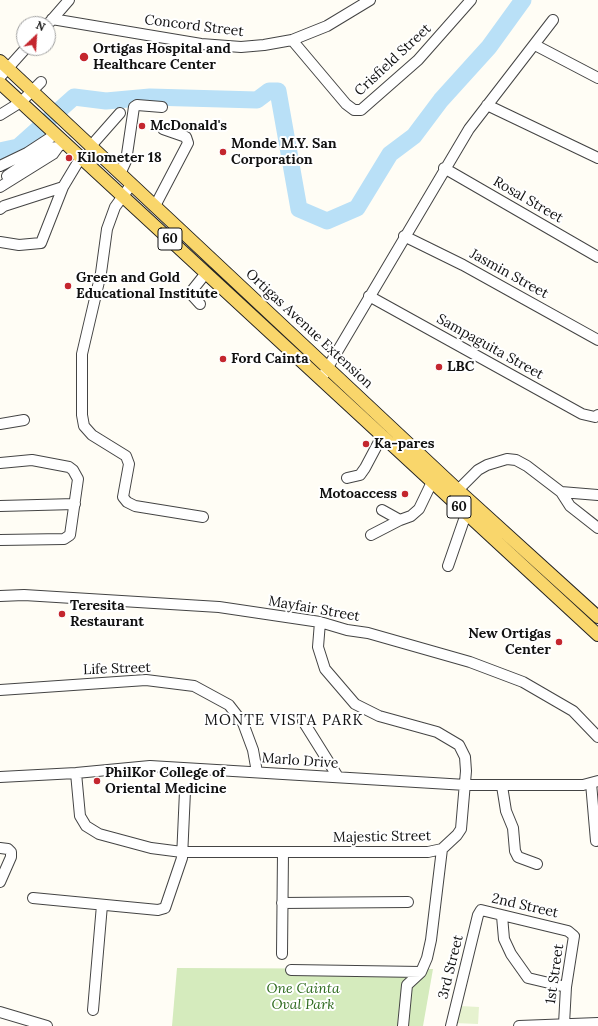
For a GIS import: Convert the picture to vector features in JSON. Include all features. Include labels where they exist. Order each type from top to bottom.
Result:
[{"type":"main road","name":"Ortigas Avenue Extension","points":[[3,69],[32,91],[90,147],[328,368],[454,494],[598,617]]},
{"type":"main road","name":"Ortigas Avenue Extension","points":[[0,83],[432,482],[454,494],[466,514],[598,635]]},
{"type":"street","points":[[55,16],[69,0]]},
{"type":"street","name":"Concord Street","points":[[56,23],[221,46],[264,45],[292,40],[337,21],[370,0]]},
{"type":"street","name":"Crisfield Street","points":[[292,40],[346,104],[354,110],[361,110],[418,60],[471,0]]},
{"type":"street","points":[[321,379],[468,129],[553,20]]},
{"type":"street","points":[[535,45],[598,78]]},
{"type":"street","points":[[3,69],[17,56]]},
{"type":"street","points":[[0,115],[21,102],[41,82]]},
{"type":"street","points":[[120,174],[126,161],[134,107],[137,105],[162,107]]},
{"type":"street","points":[[487,105],[598,158]]},
{"type":"street","points":[[90,147],[120,113]]},
{"type":"street","points":[[155,206],[188,143],[186,137],[163,129]]},
{"type":"street","points":[[0,166],[27,153],[54,134]]},
{"type":"street","points":[[0,180],[48,148],[54,134]]},
{"type":"street","points":[[0,187],[54,154],[54,134]]},
{"type":"street","points":[[0,242],[19,245],[41,243],[63,187],[81,157]]},
{"type":"street","name":"Rosal Street","points":[[444,168],[598,257]]},
{"type":"street","points":[[131,185],[122,195],[115,207],[106,229],[101,273],[82,354],[82,416],[84,426],[92,435],[126,456],[129,464],[124,496],[127,502],[135,506],[203,517]]},
{"type":"street","points":[[0,209],[4,206],[63,187]]},
{"type":"street","name":"Jasmin Street","points":[[404,236],[483,276],[598,340]]},
{"type":"street","points":[[200,304],[190,293],[206,273]]},
{"type":"street","name":"Sampaguita Street","points":[[369,296],[582,414],[594,417],[598,415]]},
{"type":"street","points":[[0,424],[24,420]]},
{"type":"street","points":[[346,478],[360,474],[365,468],[382,436]]},
{"type":"street","points":[[454,494],[482,468],[507,459],[516,460],[527,466],[561,492],[570,506],[598,528]]},
{"type":"street","points":[[0,463],[32,460],[73,470],[78,479],[70,535],[64,539],[0,540]]},
{"type":"street","points":[[371,535],[411,516],[419,509],[432,482]]},
{"type":"street","points":[[561,492],[598,495]]},
{"type":"street","points":[[0,506],[75,504]]},
{"type":"street","points":[[382,510],[400,520]]},
{"type":"street","points":[[448,566],[466,514]]},
{"type":"street","name":"Mayfair Street","points":[[0,596],[24,595],[219,607],[320,622],[347,630],[368,633],[470,662],[523,682],[573,711],[598,737]]},
{"type":"street","name":"Majestic Street","points":[[76,773],[80,816],[86,826],[99,834],[151,848],[182,852],[428,852],[442,849],[457,836],[461,828],[466,785],[465,757],[459,746],[437,732],[379,716],[355,704],[325,669],[318,647],[320,622]]},
{"type":"street","name":"Life Street","points":[[0,690],[146,680],[194,686],[229,704],[243,723],[252,750],[257,772]]},
{"type":"street","points":[[303,721],[338,777]]},
{"type":"street","name":"Marlo Drive","points":[[0,777],[76,773],[150,766],[466,785],[502,786],[595,782]]},
{"type":"street","points":[[595,782],[596,841]]},
{"type":"street","points":[[502,786],[506,811],[513,828],[515,851],[518,857],[537,864]]},
{"type":"street","points":[[33,898],[158,910],[165,908],[182,852],[185,791]]},
{"type":"street","points":[[0,848],[8,849],[11,852],[11,857],[0,882]]},
{"type":"street","points":[[403,1026],[407,985],[421,972],[427,958],[431,940],[442,849]]},
{"type":"street","points":[[282,954],[283,852]]},
{"type":"street","points":[[282,903],[408,902]]},
{"type":"street","points":[[93,1010],[102,905]]},
{"type":"street","name":"2nd Street","points":[[478,915],[481,910],[487,910],[502,916],[568,931]]},
{"type":"street","name":"3rd Street","points":[[451,1026],[478,915]]},
{"type":"street","points":[[502,916],[504,939],[511,954],[528,978],[566,987]]},
{"type":"street","name":"1st Street","points":[[564,1024],[566,987],[574,941],[574,936],[568,931]]},
{"type":"street","points":[[291,970],[421,972]]},
{"type":"street","points":[[0,1012],[47,1026]]},
{"type":"street","points":[[519,1026],[598,1022]]},
{"type":"green space","name":"One Cainta Oval Park","points":[[177,968],[433,969],[423,1026],[172,1026]]},
{"type":"green space","points":[[460,1006],[479,1007],[478,1024],[454,1023]]},
{"type":"waterway","points":[[0,151],[18,147],[74,97],[106,101],[150,97],[257,100],[269,91],[278,91],[299,209],[327,221],[357,208],[390,154],[414,136],[441,100],[489,47],[523,0]]},
{"type":"place","name":"Ortigas Hospital and Healthcare Center","points":[[84,57]]},
{"type":"place","name":"McDonald's","points":[[142,126]]},
{"type":"place","name":"Monde M.Y. San Corporation","points":[[223,152]]},
{"type":"place","name":"Kilometer 18","points":[[69,158]]},
{"type":"place","name":"Green and Gold Educational Institute","points":[[68,286]]},
{"type":"place","name":"Ford Cainta","points":[[223,359]]},
{"type":"place","name":"LBC","points":[[439,367]]},
{"type":"place","name":"Ka-pares","points":[[366,444]]},
{"type":"place","name":"Motoaccess","points":[[405,494]]},
{"type":"place","name":"Teresita Restaurant","points":[[62,614]]},
{"type":"place","name":"New Ortigas Center","points":[[559,642]]},
{"type":"place","name":"PhilKor College of Oriental Medicine","points":[[97,781]]},
{"type":"district","name":"MONTE VISTA PARK","points":[[284,721]]}]
